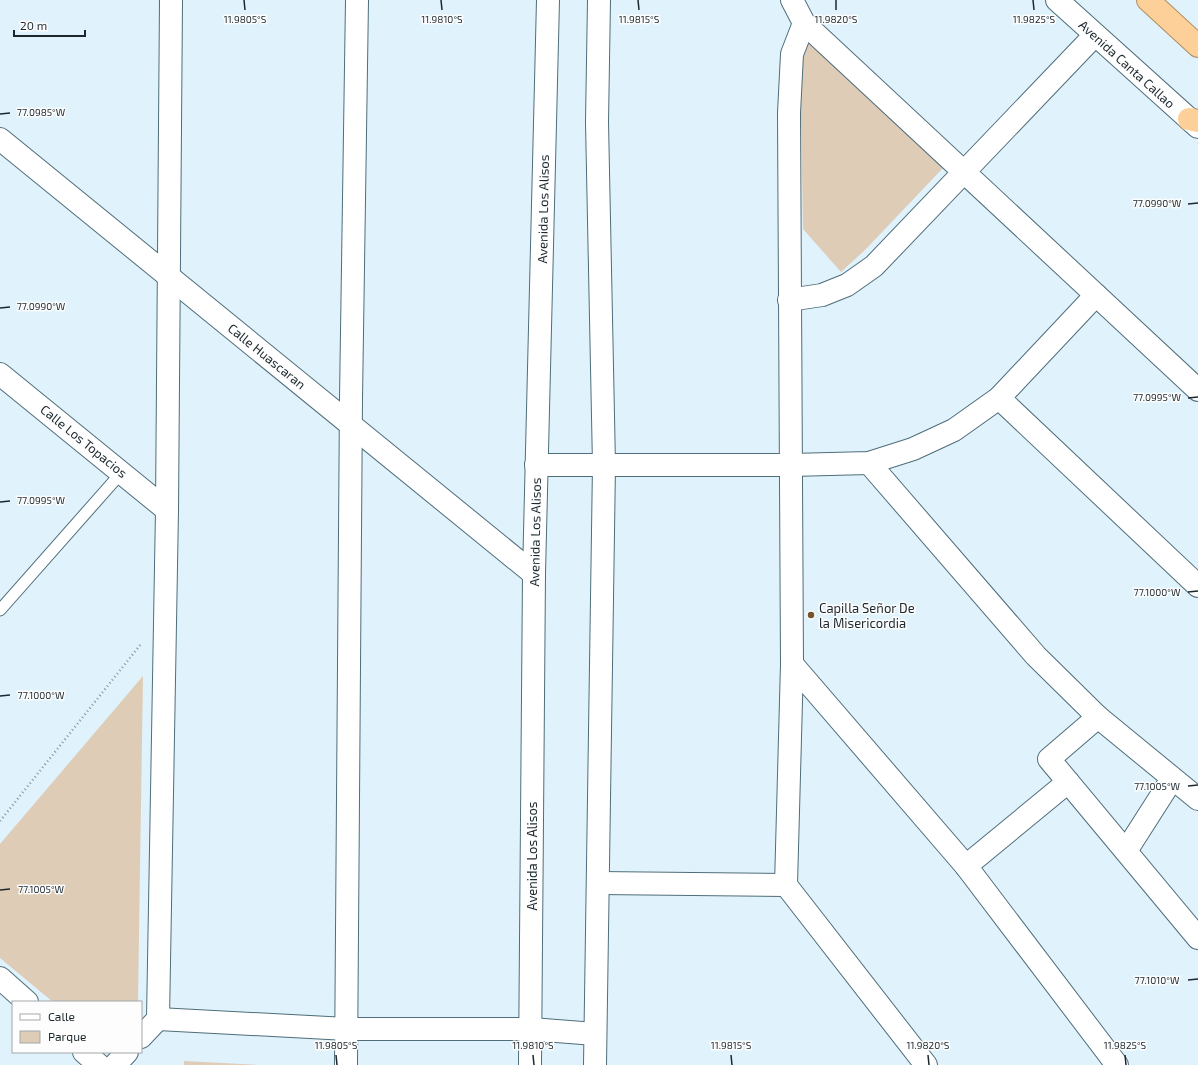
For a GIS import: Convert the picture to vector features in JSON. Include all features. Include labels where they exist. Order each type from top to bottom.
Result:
[{"type":"highway","points":[[1148,0],[1198,46]]},
{"type":"street","points":[[142,1036],[158,1019],[167,510],[171,0]]},
{"type":"street","points":[[346,1065],[351,425],[357,0]]},
{"type":"street","name":"Avenida Los Alisos","points":[[530,1065],[534,574],[548,0]]},
{"type":"street","points":[[595,1065],[604,465],[597,122],[599,0]]},
{"type":"street","points":[[792,0],[804,23],[1198,390]]},
{"type":"street","name":"Avenida Canta Callao","points":[[1057,0],[1094,35],[1195,123]]},
{"type":"street","points":[[804,23],[792,54],[788,121],[792,664],[786,885],[926,1065]]},
{"type":"street","points":[[789,300],[822,295],[847,285],[874,266],[1094,35]]},
{"type":"street","name":"Calle Huascaran","points":[[0,138],[534,574]]},
{"type":"street","points":[[536,465],[791,465],[869,463],[913,449],[954,430],[999,398],[1096,295]]},
{"type":"street","name":"Calle Los Topacios","points":[[2,378],[122,472],[167,510]]},
{"type":"street","points":[[999,398],[1198,586]]},
{"type":"street","points":[[869,463],[1036,656],[1098,717],[1198,799]]},
{"type":"street","points":[[792,664],[966,866],[1116,1065]]},
{"type":"street","points":[[1098,717],[1049,759],[1198,938]]},
{"type":"street","points":[[1126,851],[1172,779]]},
{"type":"street","points":[[966,866],[1068,782]]},
{"type":"street","points":[[598,883],[786,885]]},
{"type":"street","points":[[0,978],[26,1001]]},
{"type":"street","points":[[158,1019],[347,1029],[531,1029],[596,1034]]},
{"type":"street","points":[[85,1053],[99,1065]]},
{"type":"street","points":[[115,1065],[126,1053]]},
{"type":"lane","points":[[0,610],[122,472]]},
{"type":"path","points":[[0,821],[165,614]]},
{"type":"green space","points":[[808,42],[943,168],[865,250],[841,272],[803,229],[800,61]]},
{"type":"green space","points":[[143,676],[138,1001],[52,1001],[0,958],[0,844]]},
{"type":"green space","points":[[184,1061],[259,1065],[184,1065]]},
{"type":"place","name":"Capilla Señor De la Misericordia","points":[[811,615]]}]
